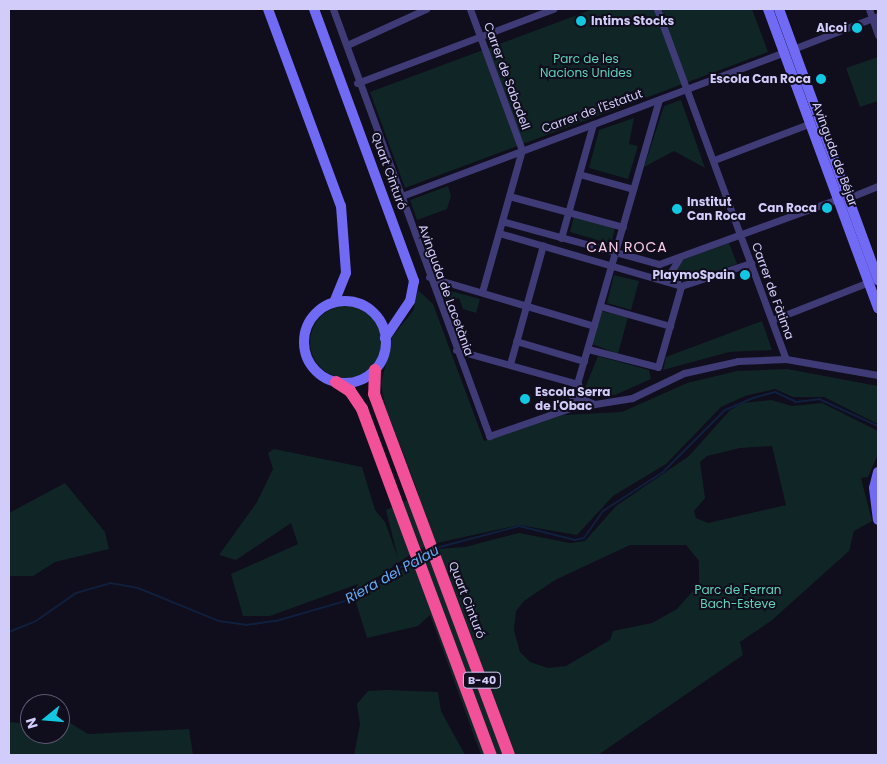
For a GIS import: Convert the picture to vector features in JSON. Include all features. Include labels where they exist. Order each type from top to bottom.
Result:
[{"type":"highway","name":"Quart Cinturó","points":[[374,370],[374,394],[509,755]]},
{"type":"highway","name":"B-40","points":[[336,382],[350,391],[362,409],[440,613],[491,755]]},
{"type":"main road","points":[[268,9],[341,206],[346,273],[334,302],[312,318],[304,343],[313,368],[336,382],[357,381],[374,370],[383,356],[385,338],[379,319],[368,308],[354,302],[334,302]]},
{"type":"main road","name":"Quart Cinturó","points":[[314,9],[414,281],[408,306],[385,338]]},
{"type":"main road","name":"Avinguda de Béjar","points":[[768,9],[789,50],[843,198]]},
{"type":"main road","name":"Avinguda de Béjar","points":[[779,9],[811,123],[876,280],[878,308]]},
{"type":"main road","points":[[878,472],[874,488],[878,520]]},
{"type":"street","name":"Avinguda de Lacetània","points":[[333,9],[347,45],[358,83],[489,436],[570,408]]},
{"type":"street","points":[[347,45],[426,9]]},
{"type":"street","name":"Carrer de Sabadell","points":[[470,9],[522,150]]},
{"type":"street","points":[[358,83],[553,9]]},
{"type":"street","name":"Carrer de Fàtima","points":[[657,9],[786,359]]},
{"type":"street","points":[[869,9],[875,17],[878,35]]},
{"type":"street","name":"Carrer de l'Estatut","points":[[400,197],[875,17]]},
{"type":"street","points":[[659,100],[570,408],[632,398],[674,377],[716,364],[786,359],[878,375]]},
{"type":"street","points":[[714,160],[811,123]]},
{"type":"street","points":[[561,238],[593,124]]},
{"type":"street","points":[[482,292],[522,150]]},
{"type":"street","points":[[579,174],[633,189]]},
{"type":"street","points":[[502,221],[659,264],[878,186]]},
{"type":"street","points":[[509,196],[623,227]]},
{"type":"street","points":[[499,232],[680,285],[751,263]]},
{"type":"street","points":[[510,364],[543,245]]},
{"type":"street","points":[[588,349],[652,368],[659,366],[680,285],[672,270],[679,258]]},
{"type":"street","points":[[429,277],[594,326]]},
{"type":"street","points":[[772,320],[876,280]]},
{"type":"street","points":[[600,306],[670,326]]},
{"type":"street","points":[[516,341],[584,361]]},
{"type":"street","points":[[456,350],[578,384]]},
{"type":"street","points":[[574,396],[595,404]]},
{"type":"green space","name":"Parc de les Nacions Unides","points":[[593,9],[752,9],[768,52],[405,188],[370,92]]},
{"type":"green space","points":[[878,57],[878,101],[860,107],[846,68]]},
{"type":"green space","points":[[681,100],[705,168],[674,151],[644,167],[664,106]]},
{"type":"green space","points":[[634,118],[629,144],[638,146],[628,179],[589,168],[599,130]]},
{"type":"green space","points":[[448,186],[451,196],[447,209],[417,220],[410,200]]},
{"type":"green space","points":[[574,216],[615,228],[611,244],[570,232]]},
{"type":"green space","points":[[729,243],[737,264],[684,282],[679,280],[675,268],[682,260]]},
{"type":"green space","points":[[614,275],[639,281],[631,310],[607,303]]},
{"type":"green space","points":[[443,289],[480,299],[476,313],[463,309],[459,298],[447,302]]},
{"type":"green space","points":[[418,290],[433,304],[484,441],[563,415],[622,412],[687,383],[737,371],[787,369],[878,386],[878,424],[824,397],[793,397],[775,389],[745,396],[721,407],[666,464],[613,496],[577,535],[519,525],[441,542],[417,550],[353,594],[358,584],[270,616],[243,616],[231,574],[298,544],[291,523],[236,560],[219,555],[257,502],[273,469],[268,453],[274,449],[362,467],[375,510],[385,522],[398,558],[386,510],[419,495],[385,406],[381,384],[392,337],[413,311]]},
{"type":"green space","points":[[346,306],[366,312],[376,322],[382,342],[376,362],[366,372],[346,378],[326,372],[316,362],[310,342],[316,322],[326,312]]},
{"type":"green space","points":[[601,311],[628,317],[618,354],[592,344]]},
{"type":"green space","points":[[762,321],[772,350],[729,352],[663,370],[666,357]]},
{"type":"green space","points":[[598,356],[649,370],[651,379],[615,395],[583,393]]},
{"type":"green space","name":"Parc de Ferran Bach-Esteve","points":[[771,400],[792,406],[822,403],[878,431],[878,454],[868,477],[861,478],[872,521],[854,531],[849,551],[771,621],[740,642],[743,655],[598,755],[481,755],[430,615],[418,626],[367,638],[355,599],[437,549],[465,547],[519,533],[570,543],[585,541],[616,506],[689,456],[730,410],[743,403]],"holes":[[[772,446],[786,505],[708,523],[696,518],[694,511],[705,498],[700,462],[707,456],[740,448]],[[630,545],[686,545],[699,561],[699,584],[677,609],[652,623],[613,631],[610,640],[566,666],[548,668],[530,662],[520,652],[514,630],[516,611],[524,601],[555,580]]]},
{"type":"green space","points":[[65,483],[105,532],[109,549],[55,562],[33,576],[9,576],[9,513]]},
{"type":"green space","points":[[368,691],[438,692],[441,711],[465,755],[354,755],[360,724],[357,704]]},
{"type":"green space","points":[[9,722],[20,723],[20,744],[70,744],[70,723],[88,734],[189,729],[193,755],[9,755]]},
{"type":"waterway","name":"Riera del Palau","points":[[436,548],[519,526],[575,540],[584,538],[603,511],[663,472],[725,410],[753,398],[775,392],[796,402],[819,399],[878,426]]},
{"type":"waterway","name":"Riera del Palau","points":[[9,632],[36,621],[76,593],[110,583],[138,588],[219,621],[246,625],[276,621],[352,599],[412,560]]},
{"type":"place","name":"Intims Stocks","points":[[581,21]]},
{"type":"place","name":"Alcoi","points":[[857,28]]},
{"type":"place","name":"Escola Can Roca","points":[[821,79]]},
{"type":"place","name":"Can Roca","points":[[827,208]]},
{"type":"place","name":"Institut Can Roca","points":[[677,209]]},
{"type":"place","name":"PlaymoSpain","points":[[745,275]]},
{"type":"place","name":"Escola Serra de l'Obac","points":[[525,399]]},
{"type":"district","name":"CAN ROCA","points":[[627,247]]}]
